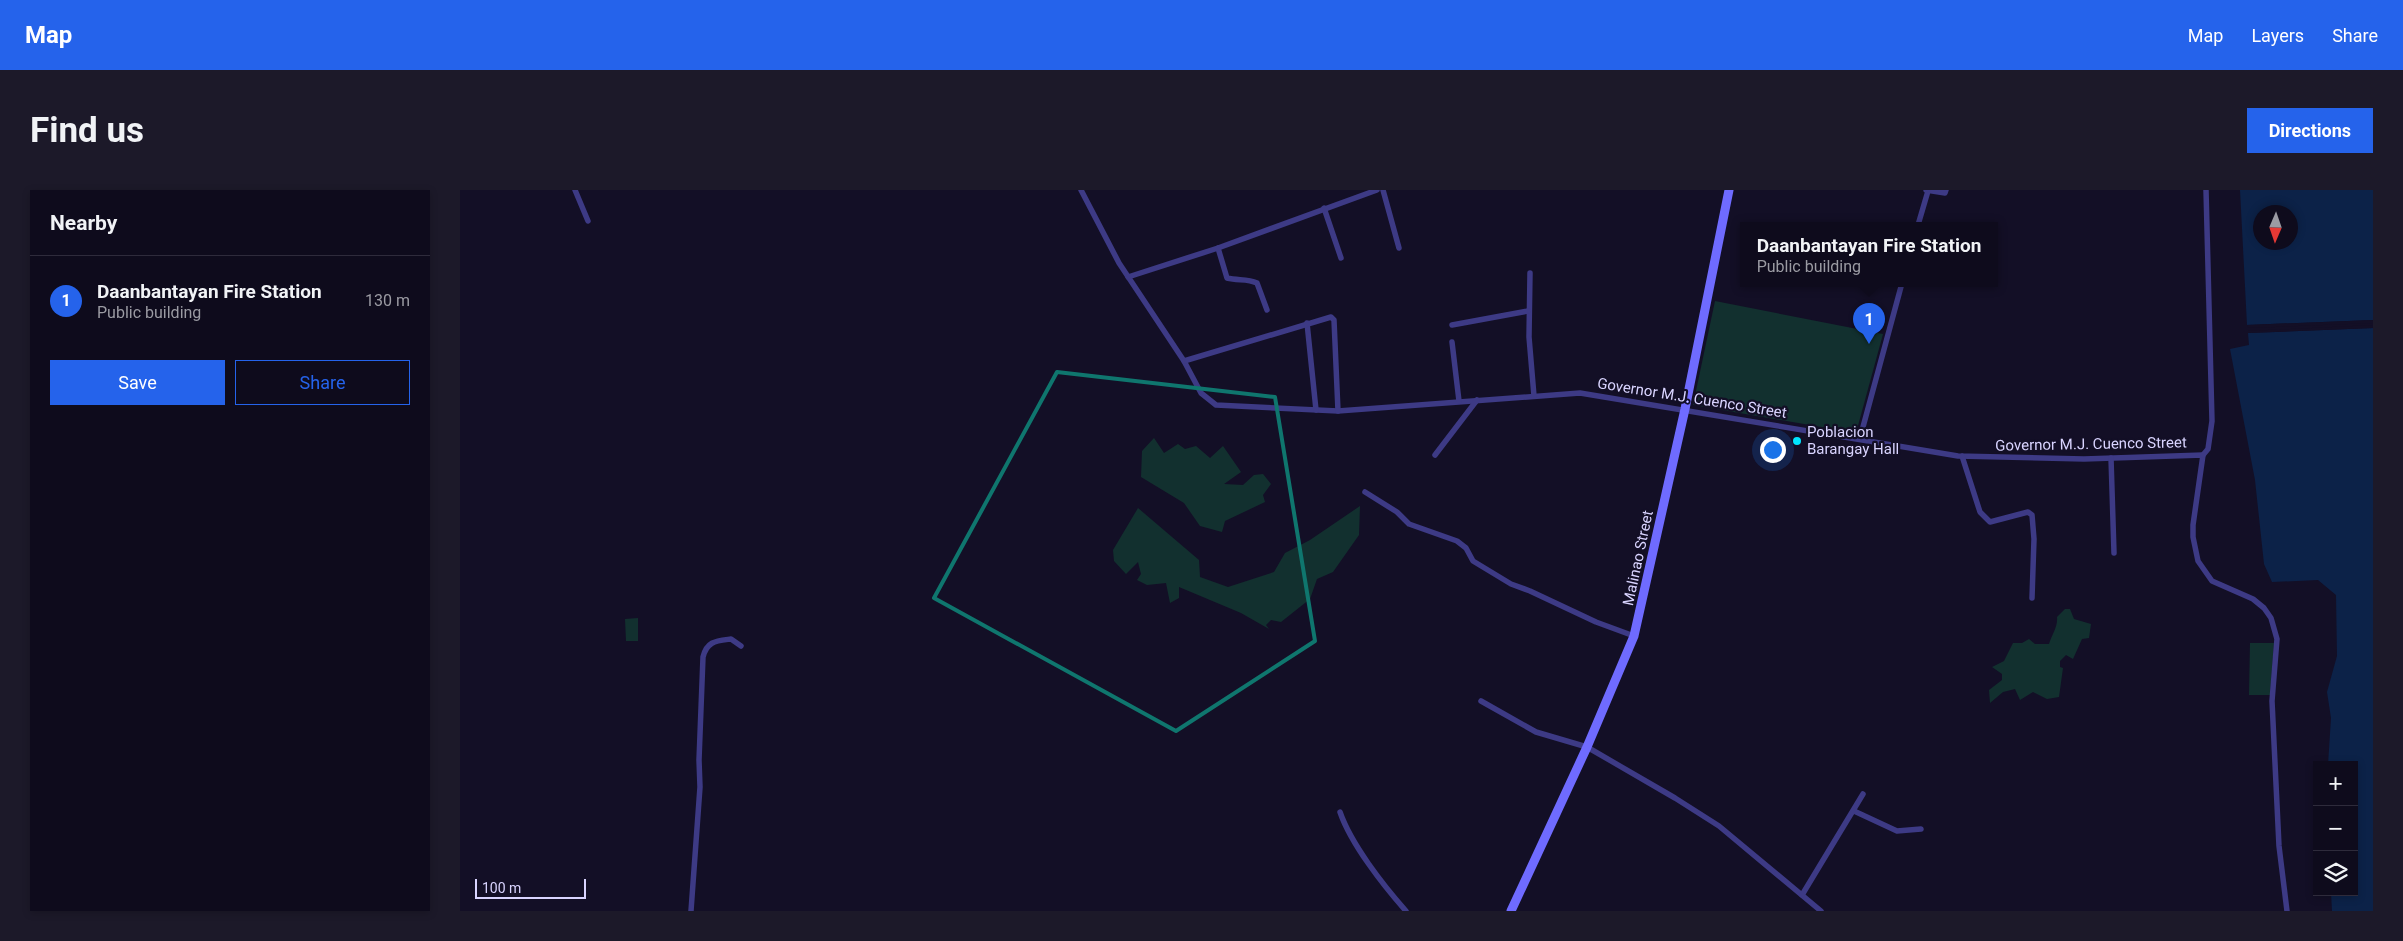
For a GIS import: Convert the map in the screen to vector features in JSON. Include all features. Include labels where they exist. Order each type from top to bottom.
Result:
[{"type":"main road","name":"Malinao Street","points":[[1512,911],[1587,747],[1634,636],[1685,409],[1729,190]]},
{"type":"street","points":[[575,190],[588,221]]},
{"type":"street","points":[[1081,190],[1119,263],[1184,361],[1331,317],[1334,320],[1338,411]]},
{"type":"street","points":[[1128,277],[1218,248],[1377,190]]},
{"type":"street","points":[[1383,190],[1398,248]]},
{"type":"street","points":[[1919,222],[1926,190],[1946,192]]},
{"type":"street","points":[[2203,455],[2208,449],[2212,421],[2206,190]]},
{"type":"street","points":[[1324,208],[1342,258]]},
{"type":"street","points":[[1218,248],[1227,278],[1237,281],[1250,279],[1257,283],[1267,310]]},
{"type":"street","points":[[1530,273],[1528,311],[1534,396]]},
{"type":"street","points":[[1860,438],[1901,287]]},
{"type":"street","points":[[1452,324],[1528,311]]},
{"type":"street","points":[[1307,323],[1316,410]]},
{"type":"street","points":[[1452,342],[1459,401]]},
{"type":"street","name":"Governor M.J. Cuenco Street","points":[[1184,361],[1201,393],[1211,403],[1224,406],[1338,411],[1580,393],[1962,456],[2111,458],[2203,455],[2193,537],[2198,561],[2212,581],[2253,599],[2264,608],[2271,618],[2275,632],[2277,656],[2272,701],[2279,846],[2287,911]]},
{"type":"street","points":[[1435,455],[1477,400]]},
{"type":"street","points":[[1962,456],[1980,512],[1985,518],[1990,522],[2028,512],[2032,515],[2034,539],[2032,598]]},
{"type":"street","points":[[2111,458],[2114,553]]},
{"type":"street","points":[[1365,492],[1397,512],[1409,524],[1457,541],[1466,548],[1473,561],[1511,584],[1596,622],[1634,636]]},
{"type":"street","points":[[691,911],[700,787],[699,760],[705,647],[713,641],[731,639],[741,646]]},
{"type":"street","points":[[1481,701],[1536,732],[1587,747],[1675,798],[1719,826],[1821,911]]},
{"type":"street","points":[[1802,895],[1864,794]]},
{"type":"street","points":[[1854,811],[1897,831],[1921,829]]},
{"type":"street","points":[[1340,812],[1357,848],[1406,911]]},
{"type":"highlighted area","points":[[1057,372],[1275,397],[1315,641],[1176,731],[934,598]]},
{"type":"green space","points":[[1715,301],[1883,334],[1856,433],[1693,405]]},
{"type":"green space","points":[[1154,438],[1164,453],[1178,444],[1185,449],[1196,446],[1210,458],[1223,446],[1241,472],[1224,484],[1243,485],[1254,475],[1263,474],[1271,484],[1263,495],[1265,502],[1225,521],[1222,532],[1200,526],[1184,503],[1141,477],[1142,451]]},
{"type":"green space","points":[[1360,506],[1359,535],[1333,572],[1317,579],[1310,599],[1281,622],[1271,620],[1266,625],[1269,629],[1241,613],[1179,587],[1179,598],[1170,603],[1166,583],[1147,585],[1137,580],[1141,574],[1138,562],[1126,574],[1114,561],[1113,550],[1138,508],[1199,560],[1200,577],[1228,587],[1274,572],[1285,553],[1310,540]]},
{"type":"green space","points":[[2065,609],[2070,609],[2074,619],[2091,624],[2089,638],[2082,639],[2073,659],[2066,655],[2060,661],[2060,667],[2063,668],[2059,697],[2047,699],[2033,692],[2020,700],[2015,689],[2003,692],[1990,703],[1989,690],[2002,680],[2002,674],[1992,667],[2004,661],[2013,643],[2022,643],[2029,639],[2035,644],[2049,644],[2056,627],[2057,617]]},
{"type":"green space","points":[[638,618],[638,641],[626,641],[625,619]]},
{"type":"green space","points":[[2250,643],[2274,643],[2270,695],[2249,695]]},
{"type":"water","points":[[2240,190],[2373,190],[2373,320],[2247,325]]},
{"type":"water","points":[[2373,328],[2373,911],[2332,911],[2331,896],[2358,896],[2358,761],[2328,761],[2331,718],[2327,692],[2337,656],[2336,595],[2318,580],[2272,582],[2264,564],[2255,480],[2230,349],[2249,345],[2248,333]]},
{"type":"pier","points":[[2373,320],[2373,323],[2248,328],[2247,325]]},
{"type":"pier","points":[[2373,325],[2373,328],[2248,333],[2248,331]]},
{"type":"place","name":"Daanbantayan Fire Station","points":[[1869,344]]},
{"type":"place","name":"Poblacion Barangay Hall","points":[[1797,441]]}]
